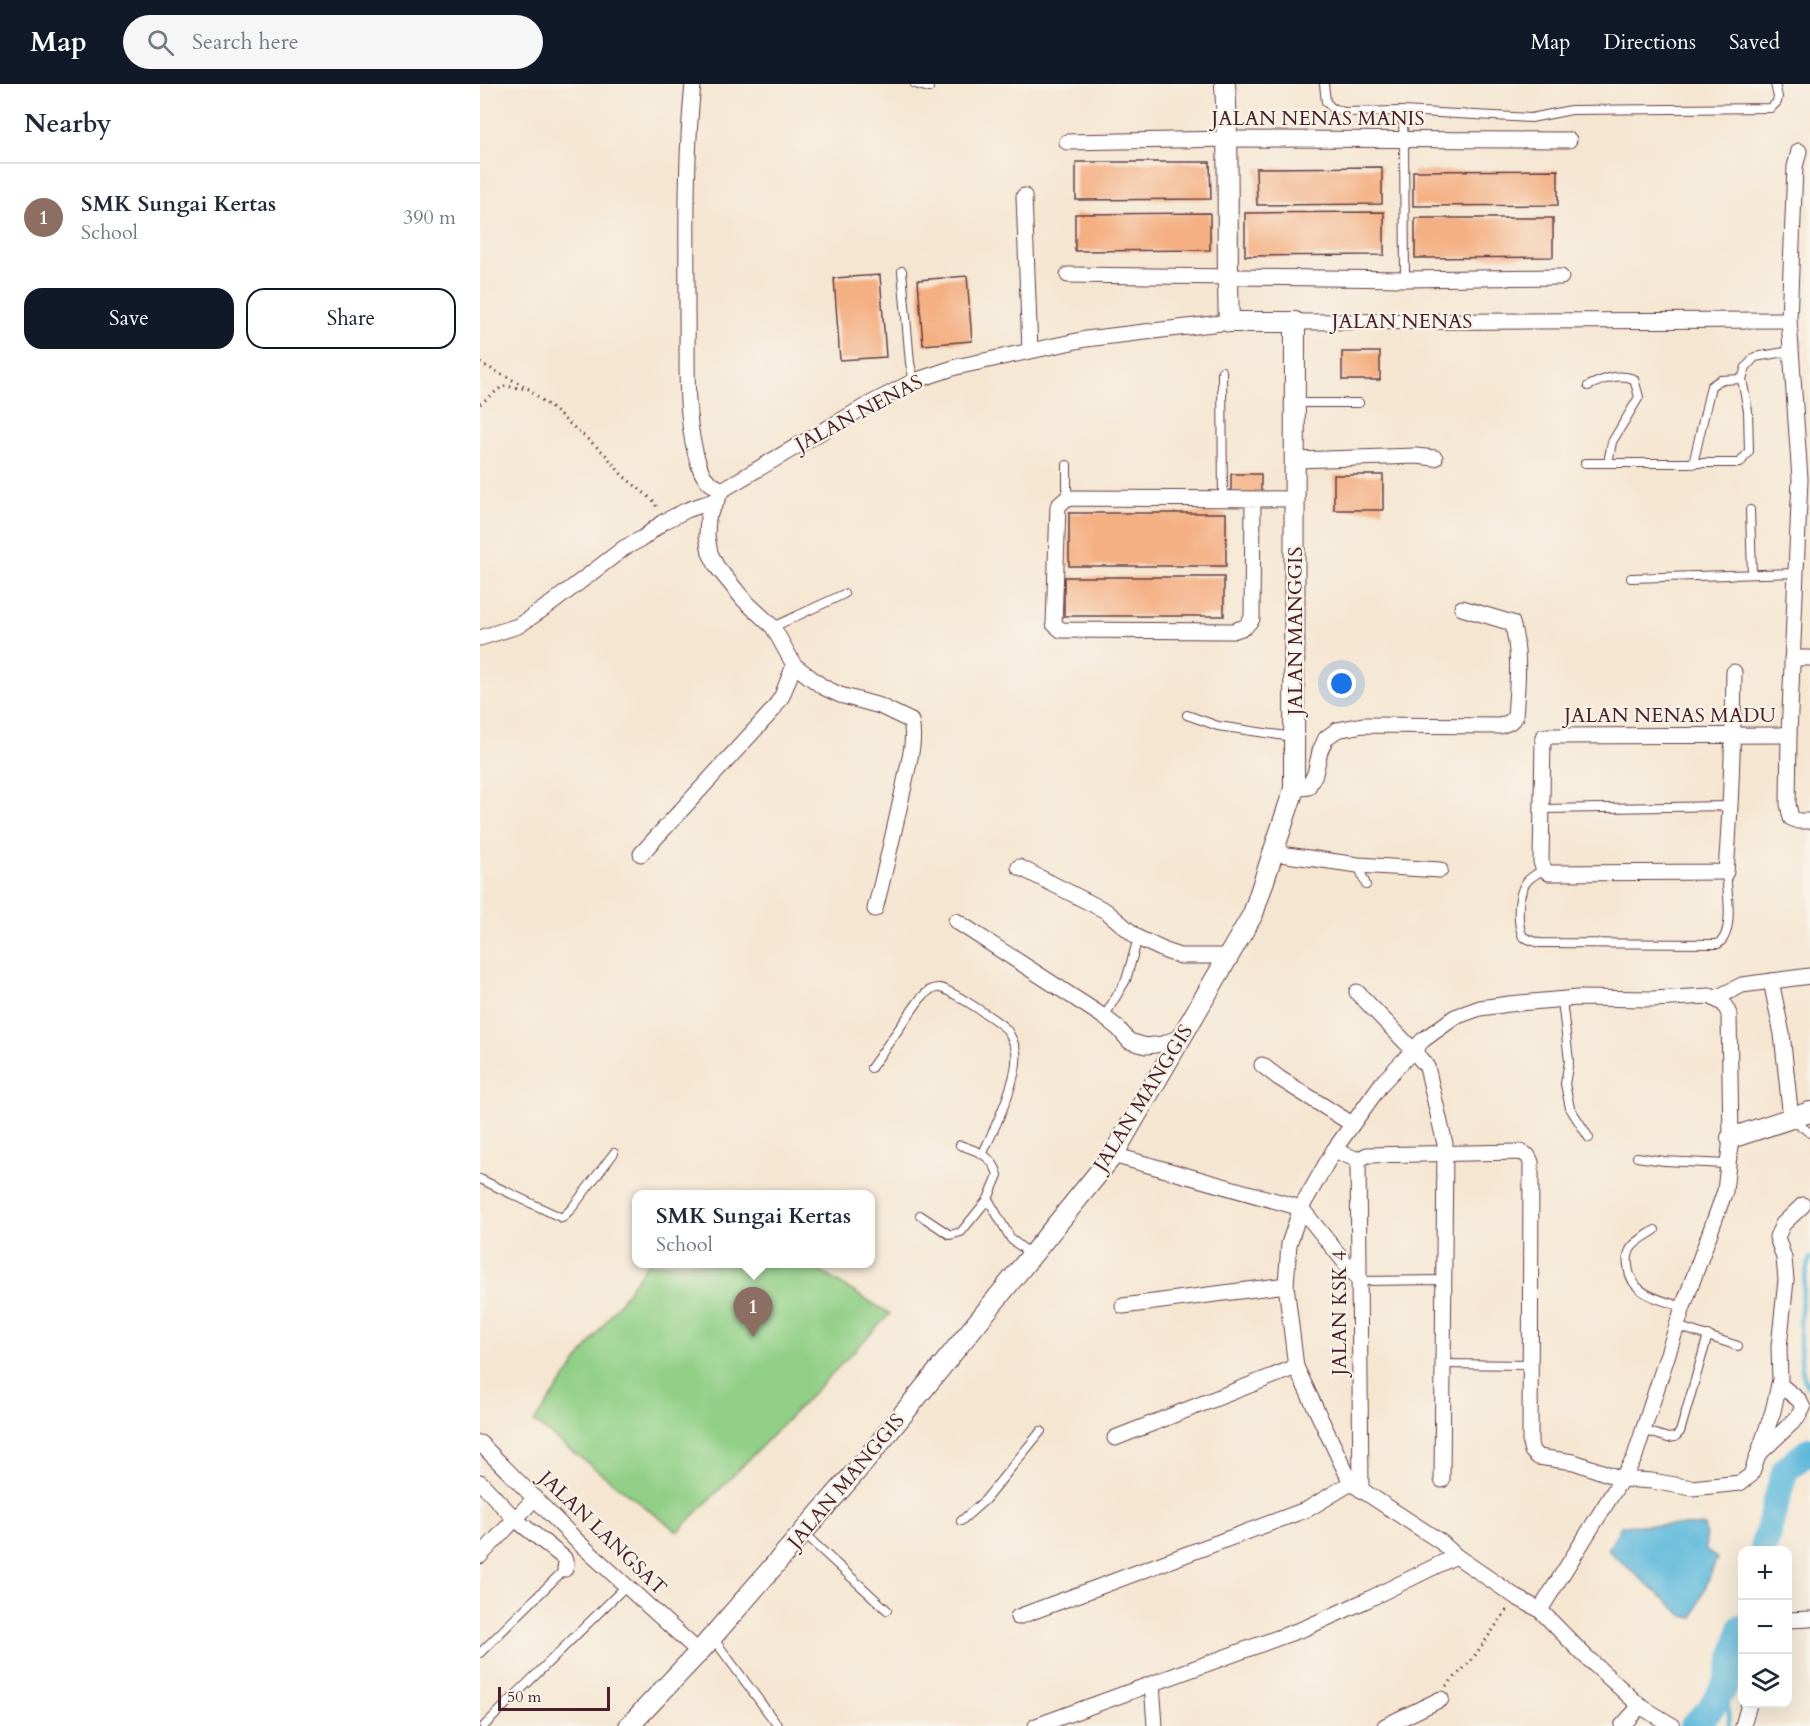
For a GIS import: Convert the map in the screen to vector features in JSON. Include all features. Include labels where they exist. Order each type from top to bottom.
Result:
[{"type":"street","points":[[693,84],[689,118],[686,208],[687,378],[693,441],[700,471],[719,495],[708,517],[707,536],[717,567],[744,600],[773,627],[794,665],[823,687],[840,695],[880,706],[911,721],[914,733],[911,755],[892,848],[875,909]]},
{"type":"street","points":[[1225,84],[1229,139],[1227,277],[1229,322]]},
{"type":"street","name":"JALAN NENAS MANIS","points":[[1067,142],[1229,139],[1569,140]]},
{"type":"street","points":[[1799,151],[1795,167],[1789,320],[1800,479],[1789,735],[1789,813],[1791,818],[1798,821],[1810,821]]},
{"type":"street","points":[[1024,196],[1030,351]]},
{"type":"street","points":[[1068,275],[1405,279],[1561,277]]},
{"type":"street","name":"JALAN NENAS","points":[[480,638],[518,626],[624,548],[657,527],[719,495],[864,407],[914,381],[957,367],[1086,339],[1229,322],[1789,320]]},
{"type":"street","name":"JALAN MANGGIS","points":[[630,1726],[699,1652],[865,1461],[1113,1155],[1253,914],[1294,789],[1295,322]]},
{"type":"street","points":[[1296,460],[1416,456],[1435,458]]},
{"type":"street","points":[[1253,499],[1252,619],[1245,627],[1233,631],[1206,633],[1061,630],[1056,628],[1054,624],[1058,506],[1067,498],[1296,499]]},
{"type":"street","points":[[1294,789],[1308,787],[1326,738],[1337,730],[1362,725],[1500,726],[1515,717],[1518,662],[1512,623],[1462,608]]},
{"type":"street","points":[[1792,658],[1810,658]]},
{"type":"street","points":[[641,854],[774,710],[794,665]]},
{"type":"street","points":[[1544,869],[1550,873],[1726,872],[1734,672]]},
{"type":"street","name":"JALAN NENAS MADU","points":[[1544,869],[1541,862],[1543,737],[1789,735]]},
{"type":"street","points":[[1273,853],[1358,865],[1440,870]]},
{"type":"street","points":[[1019,867],[1106,911],[1138,938],[1168,952],[1180,956],[1228,956]]},
{"type":"street","points":[[956,921],[1104,1017],[1129,1041],[1146,1046],[1163,1044],[1182,1036]]},
{"type":"street","points":[[1716,998],[1742,985],[1810,976]]},
{"type":"street","points":[[1771,981],[1782,1034],[1791,1119]]},
{"type":"street","points":[[1357,992],[1427,1067],[1444,1144],[1442,1480]]},
{"type":"street","points":[[1540,1610],[1634,1459],[1683,1307],[1725,1191],[1726,1164],[1731,1138],[1728,1014],[1724,1004],[1710,996],[1562,1000],[1480,1008],[1455,1017],[1413,1050],[1382,1083],[1334,1150],[1301,1208],[1289,1244],[1286,1285],[1296,1367],[1356,1487],[1441,1542],[1456,1556],[1516,1597],[1540,1610],[1582,1653],[1646,1708],[1672,1726]]},
{"type":"street","points":[[1262,1065],[1352,1124]]},
{"type":"street","points":[[1731,1138],[1810,1112]]},
{"type":"street","points":[[1334,1150],[1358,1160],[1367,1155],[1521,1152],[1528,1156],[1531,1162],[1530,1443],[1532,1451],[1538,1457],[1574,1462],[1622,1479],[1652,1481],[1692,1488],[1740,1483],[1751,1475],[1773,1411],[1779,1384],[1779,1347],[1786,1280],[1784,1258],[1777,1237],[1783,1224],[1803,1205]]},
{"type":"street","points":[[1113,1155],[1301,1208],[1360,1281]]},
{"type":"street","name":"JALAN KSK 4","points":[[1356,1487],[1360,1281],[1358,1160]]},
{"type":"street","points":[[1123,1305],[1286,1285]]},
{"type":"street","points":[[1115,1438],[1296,1367]]},
{"type":"street","points":[[1759,1453],[1797,1418],[1803,1408],[1799,1400],[1779,1384]]},
{"type":"street","name":"JALAN LANGSAT","points":[[480,1443],[578,1542],[699,1652]]},
{"type":"street","points":[[480,1482],[515,1519],[564,1558],[565,1569]]},
{"type":"street","points":[[1018,1617],[1308,1509],[1356,1487]]},
{"type":"street","points":[[480,1556],[535,1498]]},
{"type":"street","points":[[1036,1726],[1305,1628],[1368,1600],[1456,1556]]},
{"type":"street","points":[[1792,1620],[1810,1619]]},
{"type":"street","points":[[1152,1684],[1155,1726]]},
{"type":"street","points":[[1385,1726],[1441,1699]]},
{"type":"street","points":[[1622,1726],[1646,1708]]},
{"type":"street","points":[[1743,1726],[1748,1708]]},
{"type":"lane","points":[[915,84],[929,88]]},
{"type":"lane","points":[[1324,84],[1326,102],[1332,108],[1344,112],[1402,111],[1531,118],[1571,110],[1771,108],[1777,102],[1778,97],[1775,84]]},
{"type":"lane","points":[[1402,111],[1405,279]]},
{"type":"lane","points":[[902,271],[910,363],[914,381]]},
{"type":"lane","points":[[1585,463],[1665,461],[1693,464],[1740,463],[1749,451],[1748,411],[1742,379],[1746,367],[1755,357],[1791,351]]},
{"type":"lane","points":[[1222,371],[1223,499]]},
{"type":"lane","points":[[1588,386],[1604,379],[1625,376],[1634,379],[1639,397],[1612,442],[1608,463]]},
{"type":"lane","points":[[1693,464],[1711,386],[1720,380],[1742,379]]},
{"type":"lane","points":[[1296,403],[1359,403]]},
{"type":"lane","points":[[1067,465],[1067,498]]},
{"type":"lane","points":[[1750,510],[1752,574]]},
{"type":"lane","points":[[1630,578],[1796,573]]},
{"type":"lane","points":[[773,627],[844,594]]},
{"type":"lane","points":[[1187,716],[1218,726],[1294,737]]},
{"type":"lane","points":[[1542,809],[1730,806]]},
{"type":"lane","points":[[1358,865],[1366,885]]},
{"type":"lane","points":[[1544,869],[1529,879],[1520,896],[1519,930],[1523,937],[1539,943],[1718,944],[1723,941],[1728,930],[1726,872]]},
{"type":"lane","points":[[1104,1017],[1126,980],[1138,938]]},
{"type":"lane","points":[[871,1068],[920,999],[930,990],[941,988],[991,1018],[1007,1031],[1016,1050],[1016,1063],[1004,1107],[983,1153]]},
{"type":"lane","points":[[1562,1000],[1569,1061],[1565,1084],[1570,1108],[1588,1138]]},
{"type":"lane","points":[[1791,1119],[1810,1133]]},
{"type":"lane","points":[[920,1215],[950,1235],[955,1235],[961,1232],[988,1199],[998,1175],[994,1165],[983,1153],[960,1145]]},
{"type":"lane","points":[[480,1179],[562,1218],[614,1153]]},
{"type":"lane","points":[[1637,1156],[1664,1161],[1726,1164]]},
{"type":"lane","points":[[988,1199],[1011,1239],[1031,1255]]},
{"type":"lane","points":[[1655,1230],[1632,1246],[1627,1259],[1628,1273],[1636,1288],[1644,1294],[1683,1307]]},
{"type":"lane","points":[[1360,1281],[1444,1280]]},
{"type":"lane","points":[[1677,1326],[1738,1346]]},
{"type":"lane","points":[[1643,1430],[1668,1438],[1675,1437],[1680,1432],[1708,1335]]},
{"type":"lane","points":[[1443,1364],[1530,1365]]},
{"type":"lane","points":[[961,1521],[985,1500],[1041,1431]]},
{"type":"lane","points":[[803,1533],[887,1610]]},
{"type":"lane","points":[[480,1653],[565,1569]]},
{"type":"lane","points":[[484,1726],[627,1586]]},
{"type":"lane","points":[[712,1637],[778,1726]]},
{"type":"path","points":[[480,363],[529,389],[605,454],[622,475],[655,502],[657,527]]},
{"type":"path","points":[[480,404],[503,386],[529,389]]},
{"type":"path","points":[[1441,1699],[1446,1685],[1471,1661],[1516,1597]]},
{"type":"green space","points":[[644,1268],[815,1268],[890,1314],[678,1532],[534,1422]]},
{"type":"water","points":[[1621,1526],[1705,1526],[1706,1551],[1717,1558],[1693,1618],[1684,1616],[1608,1550]]},
{"type":"building","points":[[1076,162],[1210,162],[1211,199],[1076,200]]},
{"type":"building","points":[[1382,167],[1382,204],[1257,205],[1256,168]]},
{"type":"building","points":[[1558,170],[1558,205],[1413,206],[1413,171]]},
{"type":"building","points":[[1384,212],[1384,255],[1245,256],[1245,213]]},
{"type":"building","points":[[1210,213],[1210,250],[1075,251],[1075,214]]},
{"type":"building","points":[[1415,218],[1553,218],[1553,257],[1415,258]]},
{"type":"building","points":[[880,275],[886,357],[840,360],[834,278]]},
{"type":"building","points":[[967,276],[972,341],[923,345],[918,280]]},
{"type":"building","points":[[1342,352],[1380,352],[1380,380],[1342,380]]},
{"type":"building","points":[[1231,474],[1261,474],[1261,494],[1231,494]]},
{"type":"building","points":[[1334,475],[1383,475],[1383,510],[1334,510]]},
{"type":"building","points":[[1069,513],[1226,513],[1226,566],[1069,566]]},
{"type":"building","points":[[1064,577],[1224,577],[1224,616],[1064,616]]},
{"type":"waterway","points":[[1810,1258],[1804,1285],[1800,1325],[1802,1365],[1805,1380],[1810,1389]]},
{"type":"waterway","points":[[1764,1546],[1785,1470],[1810,1450]]},
{"type":"waterway","points":[[1693,1726],[1708,1712],[1727,1683],[1738,1642]]},
{"type":"waterway","points":[[1727,1683],[1729,1726]]},
{"type":"place","name":"SMK Sungai Kertas","points":[[753,1337]]}]
